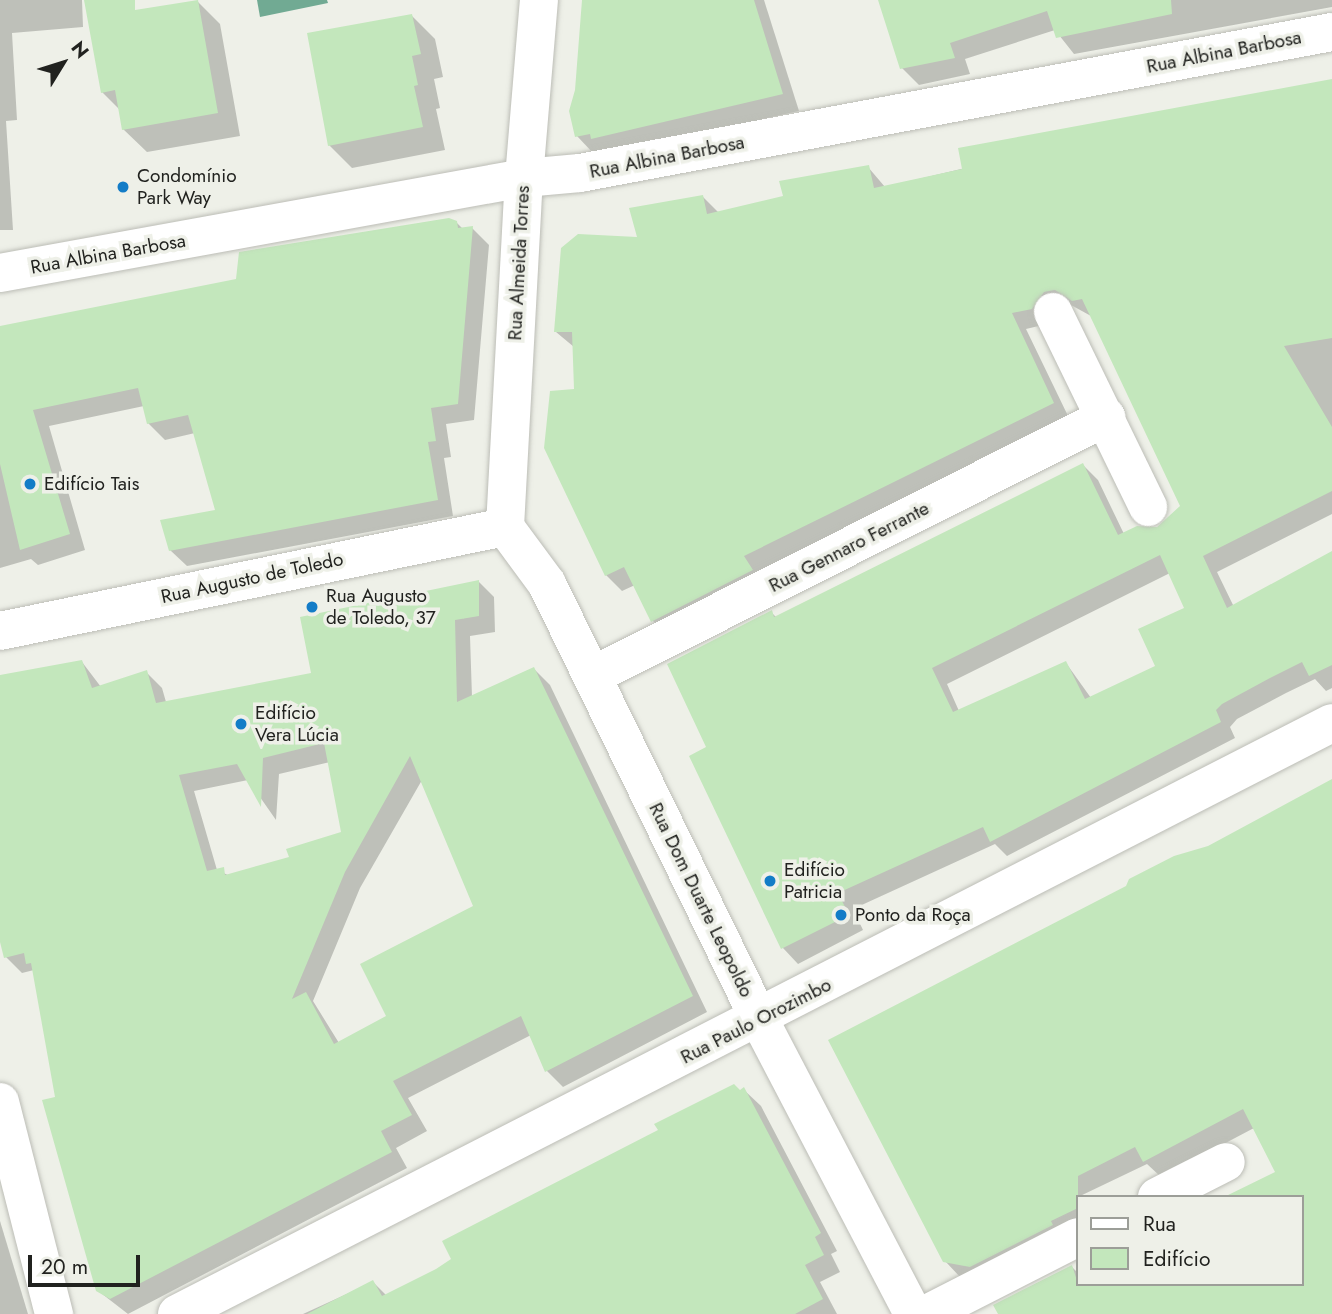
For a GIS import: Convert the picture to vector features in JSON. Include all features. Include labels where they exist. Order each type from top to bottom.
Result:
[{"type":"street","name":"Rua Almeida Torres","points":[[505,527],[524,178],[540,0]]},
{"type":"street","name":"Rua Albina Barbosa","points":[[0,274],[524,178],[593,171],[1332,32]]},
{"type":"street","points":[[1053,312],[1148,507]]},
{"type":"street","name":"Rua Gennaro Ferrante","points":[[592,676],[1106,417]]},
{"type":"street","name":"Rua Augusto de Toledo","points":[[0,631],[505,527]]},
{"type":"street","name":"Rua Dom Duarte Leopoldo","points":[[505,527],[547,584],[759,1019],[913,1314]]},
{"type":"street","name":"Rua Paulo Orozimbo","points":[[177,1314],[759,1019],[1332,723]]},
{"type":"street","points":[[0,1102],[54,1314]]},
{"type":"street","points":[[1161,1195],[1226,1161]]},
{"type":"street","points":[[927,1314],[1076,1238]]},
{"type":"shaded area","points":[[257,0],[327,0],[328,3],[260,17]]},
{"type":"building","points":[[84,0],[135,0],[135,10],[198,0],[218,113],[122,130],[115,90],[101,93]]},
{"type":"building","points":[[582,0],[754,0],[783,94],[591,139],[590,134],[575,137],[569,111],[575,90]]},
{"type":"building","points":[[878,0],[1171,0],[1172,14],[1056,38],[1047,11],[950,43],[955,58],[900,69]]},
{"type":"building","points":[[412,14],[421,54],[412,56],[418,85],[414,86],[423,127],[328,146],[307,33]]},
{"type":"building","points":[[1332,79],[1332,338],[1284,346],[1332,427],[1332,491],[1203,556],[1227,608],[1332,551],[1332,665],[1309,676],[1302,662],[1270,678],[1222,704],[1216,710],[1221,722],[990,842],[983,827],[838,893],[849,915],[781,949],[689,756],[706,747],[667,664],[772,610],[774,617],[1083,463],[1118,535],[1137,526],[1157,527],[1180,506],[1082,299],[1072,301],[1055,290],[1044,292],[1032,309],[1012,313],[1054,403],[744,556],[753,570],[651,622],[624,567],[605,576],[544,448],[550,391],[574,389],[572,332],[554,332],[561,248],[578,234],[637,237],[629,208],[703,195],[707,214],[783,196],[779,181],[869,165],[874,188],[962,169],[958,148]],"holes":[[[1160,555],[1184,608],[1138,629],[1155,666],[1085,699],[1066,661],[953,712],[932,668]]]},
{"type":"building","points":[[449,218],[457,221],[458,228],[473,226],[458,404],[431,408],[436,441],[428,442],[438,500],[169,551],[160,520],[215,510],[188,415],[147,424],[138,388],[33,410],[70,534],[20,550],[0,464],[0,326],[236,279],[239,252]]},
{"type":"building","points":[[479,580],[479,616],[455,620],[457,702],[534,667],[693,996],[545,1072],[521,1016],[393,1081],[412,1115],[381,1131],[392,1152],[110,1299],[96,1291],[42,1100],[55,1097],[31,963],[26,964],[24,953],[4,958],[0,942],[0,675],[82,660],[92,688],[147,670],[156,703],[311,673],[300,617]],"holes":[[[324,743],[341,832],[286,849],[289,857],[225,875],[224,867],[207,871],[179,775],[237,764],[261,807],[263,758]],[[410,756],[473,906],[360,964],[386,1016],[334,1044],[306,992],[292,999],[345,872]]]},
{"type":"building","points":[[1332,779],[1332,1314],[998,1314],[993,1305],[1072,1265],[1076,1286],[1304,1286],[1304,1195],[1228,1195],[1275,1172],[1243,1109],[1143,1162],[1135,1147],[1078,1176],[1076,1209],[1051,1221],[1053,1225],[970,1267],[943,1262],[828,1040],[1126,886],[1129,879],[1174,856],[1208,846]]},
{"type":"building","points":[[734,1084],[740,1090],[744,1087],[821,1233],[815,1237],[824,1255],[805,1265],[823,1299],[795,1314],[307,1314],[373,1280],[382,1296],[436,1269],[451,1259],[442,1241],[658,1130],[654,1124]]},
{"type":"place","name":"Condomínio Park Way","points":[[123,187]]},
{"type":"place","name":"Edifício Tais","points":[[30,484]]},
{"type":"place","name":"Rua Augusto de Toledo, 37","points":[[312,607]]},
{"type":"place","name":"Edifício Vera Lúcia","points":[[241,724]]},
{"type":"place","name":"Edifício Patricia","points":[[770,881]]},
{"type":"place","name":"Ponto da Roça","points":[[841,915]]}]
